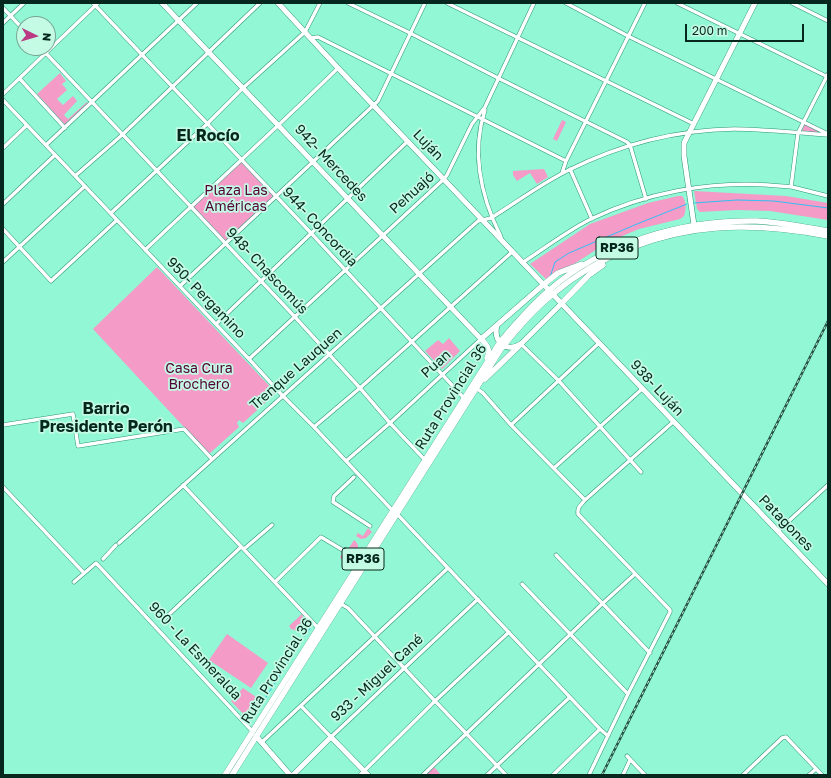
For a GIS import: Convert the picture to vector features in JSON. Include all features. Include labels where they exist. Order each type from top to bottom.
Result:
[{"type":"main road","name":"942- Mercedes","points":[[162,3],[482,339]]},
{"type":"main road","name":"Luján","points":[[278,3],[561,304]]},
{"type":"main road","points":[[694,225],[683,152],[684,143],[755,3]]},
{"type":"main road","name":"Ruta Provincial 36","points":[[225,775],[341,604],[425,460],[483,369],[502,344],[532,314],[550,292],[574,272],[624,245],[654,234],[694,225],[756,221],[828,231]]},
{"type":"main road","name":"Ruta Provincial 36","points":[[550,292],[623,251],[684,232],[726,227],[773,228],[828,236]]},
{"type":"main road","points":[[476,388],[595,270],[628,253],[639,245]]},
{"type":"main road","points":[[543,285],[562,271],[599,255],[606,254]]},
{"type":"main road","name":"Puan","points":[[482,339],[543,285]]},
{"type":"main road","name":"938- Luján","points":[[561,304],[672,422],[744,495]]},
{"type":"main road","points":[[497,325],[497,337],[502,344],[514,347],[521,344]]},
{"type":"main road","points":[[482,339],[489,352],[483,369]]},
{"type":"main road","name":"Ruta Provincial 36","points":[[232,775],[254,734],[318,628],[476,388],[502,344]]},
{"type":"main road","name":"Patagones","points":[[744,495],[828,584]]},
{"type":"main road","name":"960 - La Esmeralda","points":[[254,734],[292,775]]},
{"type":"main road","points":[[331,738],[364,774]]},
{"type":"main road","name":"933 - Miguel Cané","points":[[292,775],[331,738]]},
{"type":"street","points":[[3,23],[24,3]]},
{"type":"street","points":[[46,145],[66,128],[197,3]]},
{"type":"street","points":[[75,176],[122,135],[260,3]]},
{"type":"street","points":[[111,213],[207,124],[243,88],[305,32],[320,3]]},
{"type":"street","points":[[348,3],[624,140],[630,145],[646,199]]},
{"type":"street","points":[[180,286],[378,101],[425,3]]},
{"type":"street","points":[[447,3],[694,124]]},
{"type":"street","name":"Pehuajó","points":[[250,359],[444,179],[472,124],[485,107],[534,3]]},
{"type":"street","points":[[566,3],[628,36],[828,135]]},
{"type":"street","points":[[562,173],[566,161],[645,3]]},
{"type":"street","points":[[677,3],[828,76],[798,133],[791,187]]},
{"type":"street","points":[[792,3],[828,21]]},
{"type":"street","points":[[56,44],[95,4]]},
{"type":"street","name":"944- Concordia","points":[[95,4],[142,56],[311,233],[464,398]]},
{"type":"street","points":[[3,8],[16,22]]},
{"type":"street","points":[[311,38],[318,37],[566,161]]},
{"type":"street","points":[[3,94],[44,56]]},
{"type":"street","name":"948- Chascomús","points":[[48,56],[330,354],[390,423],[425,460]]},
{"type":"street","points":[[145,250],[240,160],[279,126],[338,68]]},
{"type":"street","points":[[20,79],[66,128]]},
{"type":"street","name":"950- Pergamino","points":[[3,100],[250,359],[282,396],[314,427],[608,736]]},
{"type":"street","points":[[485,107],[479,145],[480,172],[484,195],[492,218],[504,243]]},
{"type":"street","points":[[3,148],[27,125]]},
{"type":"street","points":[[492,218],[562,173],[597,157],[630,145],[689,132],[749,129],[828,135]]},
{"type":"street","points":[[216,324],[408,141]]},
{"type":"street","points":[[3,204],[55,155]]},
{"type":"street","points":[[570,169],[592,219]]},
{"type":"street","points":[[522,263],[568,232],[592,219],[646,199],[688,189],[703,186],[732,184],[791,187],[828,196]]},
{"type":"street","points":[[3,262],[85,186]]},
{"type":"street","name":"Trenque Lauquen","points":[[74,582],[99,562],[183,484],[382,309],[478,221],[492,218]]},
{"type":"street","points":[[3,229],[51,281],[117,220]]},
{"type":"street","points":[[314,427],[360,388],[512,252]]},
{"type":"street","name":"Puan","points":[[346,461],[482,339]]},
{"type":"street","points":[[511,425],[599,343]]},
{"type":"street","points":[[521,344],[558,380],[631,459],[641,472]]},
{"type":"street","points":[[476,388],[585,500]]},
{"type":"street","points":[[554,468],[642,389]]},
{"type":"street","points":[[3,425],[73,414],[78,446],[184,429],[212,459]]},
{"type":"street","points":[[589,775],[670,610],[578,514],[578,507],[672,422]]},
{"type":"street","points":[[354,476],[334,496],[333,500],[336,504],[370,526]]},
{"type":"street","points":[[183,484],[318,628]]},
{"type":"street","points":[[778,531],[828,485]]},
{"type":"street","points":[[3,487],[84,574]]},
{"type":"street","points":[[163,620],[243,548],[272,525]]},
{"type":"street","points":[[275,582],[321,537],[361,562]]},
{"type":"street","points":[[556,555],[650,653]]},
{"type":"street","name":"960 - La Esmeralda","points":[[99,562],[158,625],[254,734]]},
{"type":"street","points":[[262,742],[448,568]]},
{"type":"street","points":[[423,775],[635,574]]},
{"type":"street","points":[[522,584],[628,694]]},
{"type":"street","name":"933 - Miguel Cané","points":[[331,738],[478,599]]},
{"type":"street","points":[[341,604],[348,608],[506,775]]},
{"type":"street","points":[[364,774],[435,701],[509,632]]},
{"type":"street","points":[[487,775],[570,697]]},
{"type":"street","points":[[301,706],[331,738]]},
{"type":"street","points":[[553,775],[600,729]]},
{"type":"street","points":[[743,775],[782,738],[786,737],[822,775]]},
{"type":"street","points":[[627,756],[644,775]]},
{"type":"street","points":[[623,775],[630,760]]},
{"type":"street","points":[[809,775],[816,769]]},
{"type":"green space","points":[[60,73],[66,81],[62,84],[67,90],[57,99],[63,105],[73,96],[77,101],[64,115],[68,119],[87,102],[88,103],[65,125],[37,94]]},
{"type":"green space","points":[[562,120],[566,122],[557,141],[553,139]]},
{"type":"green space","points":[[805,123],[827,135],[802,131]]},
{"type":"green space","name":"Plaza Las Américas","points":[[240,160],[275,196],[226,244],[191,207]]},
{"type":"green space","points":[[544,169],[548,177],[537,184],[530,173],[517,181],[513,175],[513,171]]},
{"type":"green space","points":[[694,191],[786,196],[828,203],[828,220],[770,211],[737,210],[700,212],[697,209]]},
{"type":"green space","points":[[682,196],[686,206],[684,216],[680,219],[639,229],[608,242],[548,281],[530,264],[590,224],[648,203]]},
{"type":"green space","name":"Casa Cura Brochero","points":[[157,267],[276,393],[243,423],[239,420],[237,423],[239,427],[209,454],[93,329]]},
{"type":"green space","points":[[449,338],[460,351],[442,369],[425,351],[438,340],[443,344]]},
{"type":"green space","points":[[368,528],[372,532],[366,538],[361,539],[356,536],[358,533],[363,536]]},
{"type":"green space","points":[[354,540],[358,547],[358,551],[355,555],[347,551]]},
{"type":"green space","points":[[343,553],[350,557],[350,563],[340,558]]},
{"type":"green space","points":[[302,614],[304,620],[297,632],[293,629],[292,630],[289,626]]},
{"type":"green space","points":[[227,634],[268,663],[251,688],[209,660]]},
{"type":"green space","points":[[243,688],[262,701],[249,720],[231,701]]},
{"type":"green space","points":[[434,767],[441,775],[425,775]]},
{"type":"waterway","points":[[694,203],[737,200],[774,201],[828,208]]},
{"type":"waterway","points":[[550,277],[555,262],[569,253],[687,204]]},
{"type":"waterway","points":[[305,636],[312,625]]},
{"type":"waterway","points":[[266,697],[302,640]]},
{"type":"railway","points":[[602,775],[828,321]]},
{"type":"district","name":"El Rocío","points":[[208,136]]},
{"type":"district","name":"Barrio Presidente Perón","points":[[106,418]]}]
